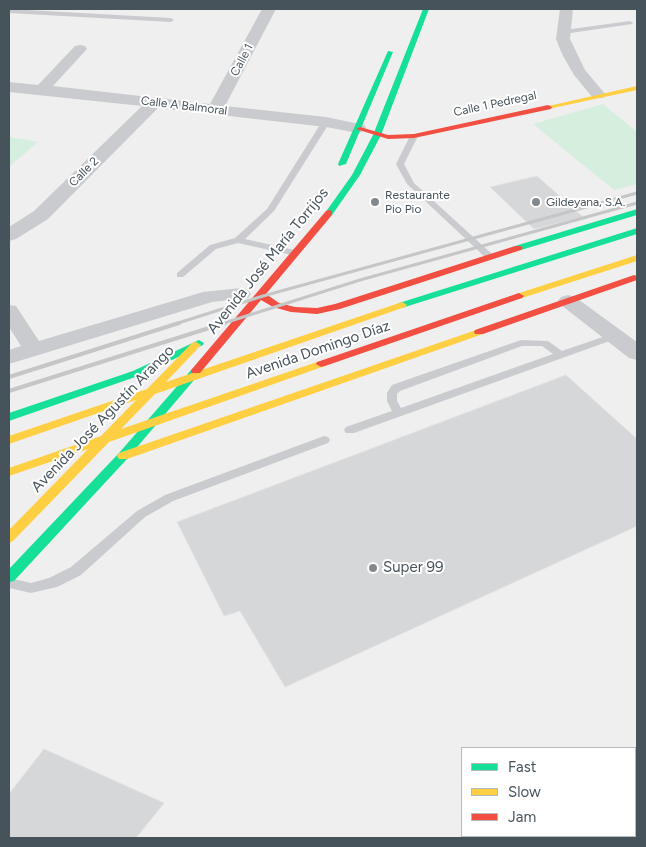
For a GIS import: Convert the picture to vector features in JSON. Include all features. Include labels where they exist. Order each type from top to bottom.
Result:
[{"type":"main road","name":"Avenida José María Torrijos","points":[[123,456],[245,295],[296,253],[326,218],[356,175],[377,135],[426,9]]},
{"type":"main road","name":"Avenida José María Torrijos","points":[[338,173],[392,45]]},
{"type":"main road","name":"Calle 1 Pedregal","points":[[358,128],[388,137],[414,136],[637,88]]},
{"type":"main road","points":[[245,295],[295,310],[317,311],[337,307],[637,212]]},
{"type":"main road","name":"Avenida Domingo Díaz","points":[[9,440],[408,304],[637,231]]},
{"type":"main road","name":"Avenida Domingo Díaz","points":[[9,472],[536,290],[637,258]]},
{"type":"main road","points":[[9,577],[123,456],[637,277]]},
{"type":"main road","points":[[337,307],[326,327],[330,344],[340,355],[363,364],[385,366]]},
{"type":"main road","name":"Avenida José Agustín Arango","points":[[9,417],[137,373],[202,339],[9,538]]},
{"type":"main road","points":[[9,464],[9,472]]},
{"type":"street","name":"Calle 1","points":[[215,110],[269,9]]},
{"type":"street","points":[[566,9],[563,38],[579,72],[598,96]]},
{"type":"street","points":[[41,90],[80,49]]},
{"type":"street","name":"Calle A Balmoral","points":[[9,88],[326,122],[358,128]]},
{"type":"street","name":"Calle 2","points":[[9,236],[41,215],[154,103]]},
{"type":"street","points":[[9,356],[210,296],[245,295]]},
{"type":"street","points":[[568,301],[637,353]]},
{"type":"street","points":[[9,311],[33,348]]},
{"type":"lane","points":[[9,11],[171,20]]},
{"type":"lane","points":[[564,32],[630,24]]},
{"type":"lane","points":[[180,275],[213,247],[238,240],[270,211],[326,122]]},
{"type":"lane","points":[[414,136],[400,164],[411,184],[490,257]]},
{"type":"lane","points":[[238,240],[296,253]]},
{"type":"lane","points":[[350,430],[614,336]]},
{"type":"lane","points":[[398,412],[392,401],[392,393],[396,388],[521,343],[544,343],[560,354]]},
{"type":"lane","points":[[9,583],[31,588],[52,583],[76,571],[141,514],[169,498],[324,440]]},
{"type":"green space","points":[[603,104],[637,132],[637,184],[614,190],[533,124]]},
{"type":"green space","points":[[9,137],[38,142],[9,167]]},
{"type":"building","name":"Gildeyana, S.A.","points":[[537,176],[583,217],[534,229],[490,187]]},
{"type":"building","name":"Super 99","points":[[566,375],[637,439],[637,526],[285,687],[240,611],[224,616],[177,522]]},
{"type":"building","points":[[44,749],[164,803],[136,838],[9,838],[9,794]]},
{"type":"railway","points":[[175,324],[263,296],[637,193]]},
{"type":"railway","points":[[221,324],[360,280],[637,203]]},
{"type":"railway","points":[[9,377],[179,323]]},
{"type":"railway","points":[[9,391],[225,323]]},
{"type":"traffic: fast","points":[[329,213],[356,175],[377,135],[426,9]]},
{"type":"traffic: fast","points":[[342,164],[390,52]]},
{"type":"traffic: fast","points":[[518,248],[637,212]]},
{"type":"traffic: fast","points":[[402,305],[637,231]]},
{"type":"traffic: fast","points":[[9,417],[137,373],[199,343]]},
{"type":"traffic: fast","points":[[9,577],[123,456],[196,371]]},
{"type":"traffic: slow","points":[[548,107],[637,88]]},
{"type":"traffic: slow","points":[[519,296],[637,258]]},
{"type":"traffic: slow","points":[[9,440],[402,305]]},
{"type":"traffic: slow","points":[[123,456],[479,332]]},
{"type":"traffic: slow","points":[[9,538],[196,345]]},
{"type":"traffic: slow","points":[[9,472],[321,364]]},
{"type":"traffic: jam","points":[[360,129],[388,137],[414,136],[548,107]]},
{"type":"traffic: jam","points":[[196,371],[329,213]]},
{"type":"traffic: jam","points":[[261,295],[276,305],[295,310],[317,311],[337,307],[518,248]]},
{"type":"traffic: jam","points":[[479,332],[634,278]]},
{"type":"traffic: jam","points":[[321,364],[519,296]]},
{"type":"place","name":"Restaurante Pio Pio","points":[[375,202]]},
{"type":"place","name":"Gildeyana, S.A.","points":[[536,202]]},
{"type":"place","name":"Super 99","points":[[373,568]]}]
